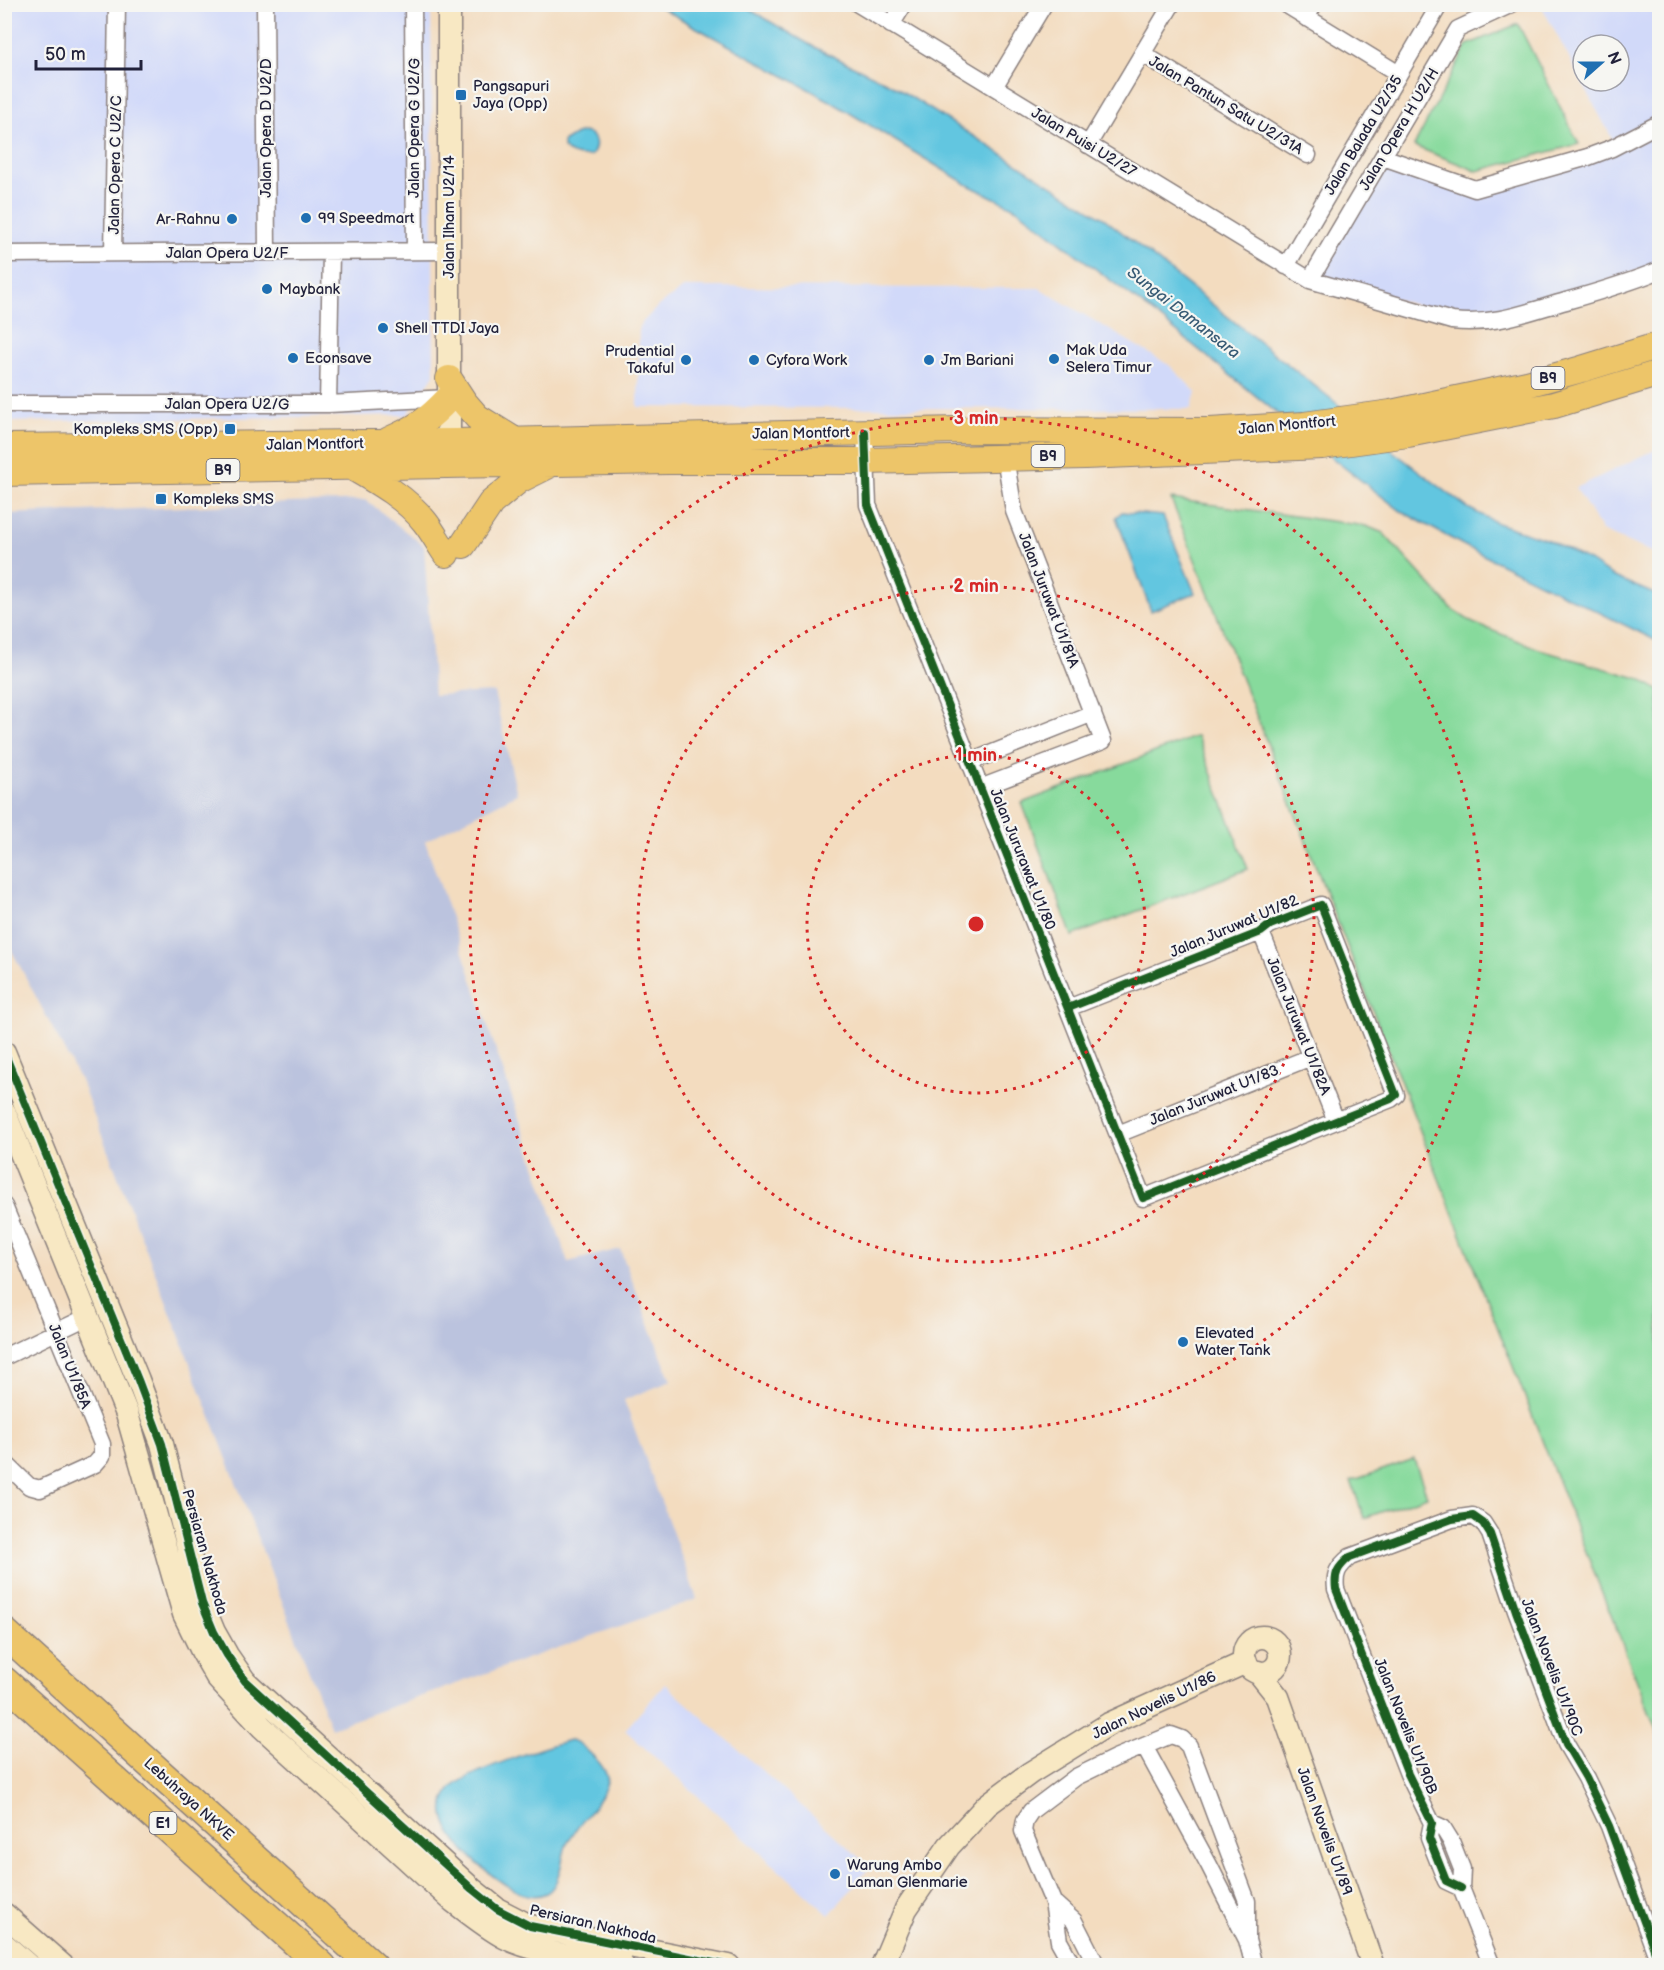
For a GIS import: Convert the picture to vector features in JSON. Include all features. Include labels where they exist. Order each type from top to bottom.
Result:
[{"type":"highway","name":"Lebuhraya NKVE","points":[[4,1632],[373,1965]]},
{"type":"highway","name":"E1","points":[[4,1681],[322,1965]]},
{"type":"highway","points":[[317,1915],[379,1965]]},
{"type":"main road","name":"Jalan Montfort","points":[[4,473],[352,467],[449,449],[514,440],[865,432],[1210,431],[1304,425],[1391,413],[1434,404],[1560,375],[1659,345]]},
{"type":"main road","name":"Jalan Montfort","points":[[4,447],[383,443],[553,463],[865,461],[1322,446],[1408,434],[1554,405],[1659,374]]},
{"type":"main road","points":[[383,443],[412,430],[430,418],[449,388],[477,417],[514,440]]},
{"type":"main road","points":[[352,467],[404,501],[455,549],[490,503],[519,480],[553,463]]},
{"type":"street","name":"Jalan Opera C U2/C","points":[[113,253],[117,4]]},
{"type":"street","name":"Jalan Opera D U2/D","points":[[265,4],[267,252]]},
{"type":"street","name":"Jalan Opera G U2/G","points":[[413,4],[415,251]]},
{"type":"street","name":"Jalan Ilham U2/14","points":[[449,4],[449,449]]},
{"type":"street","name":"Jalan Puisi U2/27","points":[[858,4],[1310,280],[1452,321],[1470,323],[1496,321],[1636,280],[1659,270]]},
{"type":"street","points":[[891,25],[904,4]]},
{"type":"street","points":[[994,87],[1044,4]]},
{"type":"street","points":[[1088,145],[1173,4]]},
{"type":"street","points":[[1285,4],[1310,11],[1399,74]]},
{"type":"street","name":"Jalan Balada U2/35","points":[[1286,266],[1440,4]]},
{"type":"street","name":"Jalan Opera H U2/H","points":[[1310,280],[1458,29],[1512,4]]},
{"type":"street","name":"Jalan Pantun Satu U2/31A","points":[[1143,54],[1308,155]]},
{"type":"street","points":[[1383,157],[1475,189],[1588,158],[1659,123]]},
{"type":"street","name":"Jalan Opera U2/F","points":[[4,254],[449,251]]},
{"type":"street","points":[[328,404],[331,252]]},
{"type":"street","name":"Jalan Opera U2/G","points":[[4,404],[328,404],[449,388]]},
{"type":"street","name":"Jalan Jururawat U1/80","points":[[865,432],[868,506],[1143,1198],[1336,1121]]},
{"type":"street","name":"Jalan Juruwat U1/81A","points":[[980,788],[1103,741],[1014,511],[1005,457]]},
{"type":"street","points":[[970,762],[1093,713]]},
{"type":"street","name":"Jalan Juruwat U1/82","points":[[1068,1008],[1261,932],[1270,925],[1321,905],[1396,1089],[1396,1095],[1391,1099],[1336,1121]]},
{"type":"street","name":"Jalan Juruwat U1/82A","points":[[1261,932],[1336,1121]]},
{"type":"street","name":"Jalan Juruwat U1/83","points":[[1118,1134],[1311,1057]]},
{"type":"street","name":"Persiaran Nakhoda","points":[[6,1061],[134,1369],[162,1444],[202,1603],[222,1647],[245,1681],[445,1865],[497,1909],[530,1926],[729,1965]]},
{"type":"street","points":[[4,1112],[126,1414],[184,1614],[218,1679],[262,1727],[453,1901],[479,1921],[524,1946],[623,1965]]},
{"type":"street","name":"Jalan U1/85A","points":[[4,1462],[29,1486],[40,1489],[95,1464],[102,1456],[102,1444],[6,1211]]},
{"type":"street","points":[[4,1357],[87,1317]]},
{"type":"street","name":"Jalan Novelis U1/90C","points":[[1339,1566],[1350,1557],[1452,1519],[1473,1516],[1484,1523],[1566,1744],[1586,1778],[1609,1826],[1659,1965]]},
{"type":"street","name":"Jalan Novelis U1/90B","points":[[1339,1566],[1335,1575],[1336,1589],[1408,1774],[1432,1823],[1443,1828],[1462,1869],[1461,1888],[1492,1965]]},
{"type":"street","name":"Jalan Novelis U1/89","points":[[1260,1666],[1278,1697],[1373,1965]]},
{"type":"street","name":"Jalan Novelis U1/86","points":[[882,1965],[906,1909],[949,1846],[987,1805],[1030,1773],[1109,1724],[1260,1666]]},
{"type":"street","points":[[1073,1965],[1059,1941],[1053,1902],[1023,1831],[1025,1820],[1031,1811],[1076,1777],[1171,1735],[1182,1739],[1189,1746],[1235,1868],[1247,1901],[1247,1940]]},
{"type":"street","points":[[1144,1746],[1247,1940],[1254,1965]]},
{"type":"street","points":[[1214,1876],[1224,1877],[1235,1868]]},
{"type":"street","points":[[1053,1902],[1074,1921],[1097,1965]]},
{"type":"street","points":[[4,1914],[63,1965]]},
{"type":"street","points":[[4,1944],[29,1965]]},
{"type":"shaded area","points":[[4,5],[431,5],[434,375],[407,415],[5,422]]},
{"type":"shaded area","points":[[1541,5],[1659,5],[1659,264],[1497,316],[1465,319],[1318,277],[1384,163],[1479,194],[1618,150],[1588,93],[1631,93],[1631,33],[1571,33],[1571,61]]},
{"type":"shaded area","points":[[685,287],[1039,288],[1169,365],[1196,392],[1191,409],[638,407],[639,326],[659,305]]},
{"type":"shaded area","points":[[1659,448],[1659,555],[1602,531],[1576,488]]},
{"type":"shaded area","points":[[366,500],[424,546],[434,695],[494,692],[517,794],[425,841],[568,1262],[620,1249],[671,1381],[624,1400],[697,1599],[331,1728],[82,1084],[5,938],[4,514]]},
{"type":"shaded area","points":[[665,1684],[870,1867],[829,1915],[625,1730]]},
{"type":"green space","points":[[1518,24],[1579,144],[1477,171],[1414,146],[1467,45]]},
{"type":"green space","points":[[1171,499],[1366,526],[1383,533],[1453,610],[1473,623],[1547,652],[1641,679],[1659,691],[1659,1737]]},
{"type":"green space","points":[[1197,736],[1248,869],[1072,936],[1022,803]]},
{"type":"green space","points":[[1414,1459],[1427,1496],[1364,1518],[1351,1481]]},
{"type":"water","name":"Sungai Damansara","points":[[657,5],[742,5],[812,46],[892,85],[1105,219],[1335,402],[1395,453],[1468,508],[1497,523],[1548,540],[1591,562],[1612,576],[1659,596],[1659,642],[1463,545],[1401,511],[1156,315],[1017,209],[968,185],[830,101]]},
{"type":"water","points":[[584,132],[594,138],[595,148],[592,155],[576,155],[563,148],[563,142]]},
{"type":"water","points":[[1122,512],[1163,516],[1195,593],[1151,611],[1116,517]]},
{"type":"water","points":[[570,1740],[582,1746],[599,1762],[607,1777],[606,1784],[597,1802],[566,1846],[557,1880],[553,1886],[544,1894],[534,1896],[524,1894],[510,1888],[470,1857],[450,1831],[445,1817],[444,1803],[450,1790],[458,1783],[487,1768]]},
{"type":"cycle path","points":[[865,432],[868,505],[1143,1198],[1391,1099],[1396,1095],[1321,905],[1270,925],[1261,932],[1068,1008]]},
{"type":"cycle path","points":[[4,1052],[162,1444],[202,1603],[214,1632],[245,1681],[472,1889],[497,1909],[530,1926],[729,1966]]},
{"type":"cycle path","points":[[1461,1888],[1446,1881],[1429,1838],[1432,1823],[1408,1774],[1336,1589],[1336,1574],[1350,1557],[1452,1519],[1473,1516],[1483,1523],[1490,1534],[1566,1744],[1586,1778],[1609,1826],[1660,1965]]},
{"type":"place","name":"Pangsapuri Jaya (Opp)","points":[[461,95]]},
{"type":"place","name":"99 Speedmart","points":[[306,218]]},
{"type":"place","name":"Ar-Rahnu","points":[[232,219]]},
{"type":"place","name":"Maybank","points":[[267,289]]},
{"type":"place","name":"Shell TTDI Jaya","points":[[383,328]]},
{"type":"place","name":"Econsave","points":[[293,358]]},
{"type":"place","name":"Mak Uda Selera Timur","points":[[1054,359]]},
{"type":"place","name":"Prudential Takaful","points":[[686,360]]},
{"type":"place","name":"Cyfora Work","points":[[754,360]]},
{"type":"place","name":"Jm Bariani","points":[[929,360]]},
{"type":"place","name":"Kompleks SMS (Opp)","points":[[230,429]]},
{"type":"place","name":"Kompleks SMS","points":[[161,499]]},
{"type":"place","name":"Elevated Water Tank","points":[[1183,1342]]},
{"type":"place","name":"Warung Ambo Laman Glenmarie","points":[[835,1874]]}]
